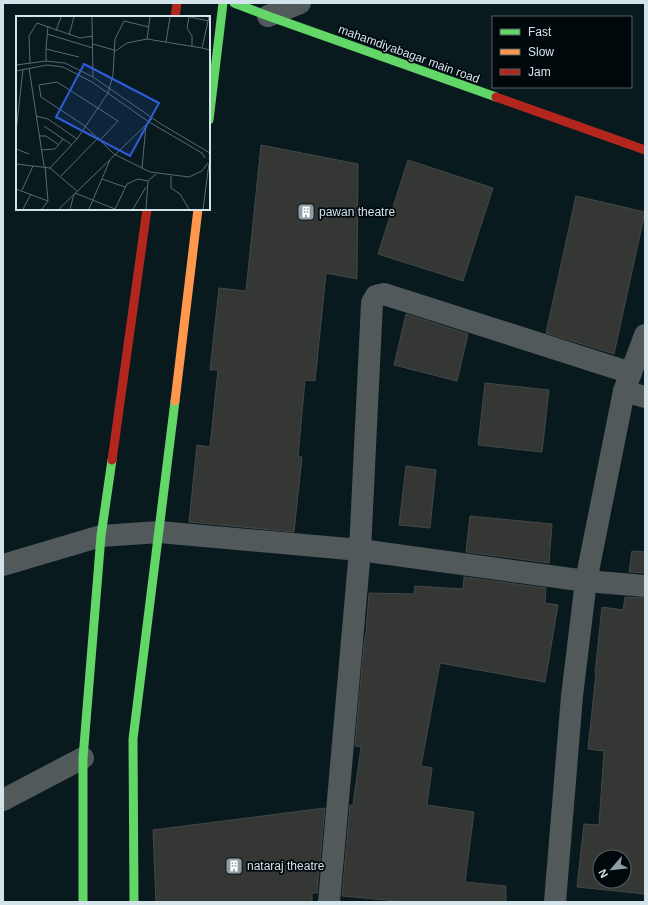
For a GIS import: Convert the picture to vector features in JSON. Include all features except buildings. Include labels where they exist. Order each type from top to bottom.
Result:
[{"type":"main road","points":[[175,16],[177,3]]},
{"type":"main road","points":[[210,112],[223,3]]},
{"type":"main road","name":"mahamdiyabagar main road","points":[[234,3],[645,150]]},
{"type":"main road","points":[[84,902],[83,758],[100,536],[148,210]]},
{"type":"main road","points":[[134,902],[133,738],[198,210]]},
{"type":"street","points":[[268,16],[300,3]]},
{"type":"street","points":[[329,902],[360,550],[372,303],[376,296],[384,294],[628,382],[645,397]]},
{"type":"street","points":[[555,902],[572,696],[586,581],[628,382],[645,335]]},
{"type":"street","points":[[3,565],[100,536],[159,532],[360,550],[586,581],[645,586]]},
{"type":"street","points":[[3,800],[83,758]]},
{"type":"traffic: fast","points":[[210,112],[223,3]]},
{"type":"traffic: fast","points":[[234,3],[496,97]]},
{"type":"traffic: fast","points":[[134,902],[133,739],[175,401]]},
{"type":"traffic: fast","points":[[83,902],[83,758],[101,536],[112,460]]},
{"type":"traffic: slow","points":[[175,401],[198,210]]},
{"type":"traffic: jam","points":[[175,16],[177,3]]},
{"type":"traffic: jam","points":[[496,97],[645,150]]},
{"type":"traffic: jam","points":[[112,460],[147,210]]},
{"type":"place","name":"pawan theatre","points":[[306,212]]},
{"type":"place","name":"nataraj theatre","points":[[234,866]]}]
